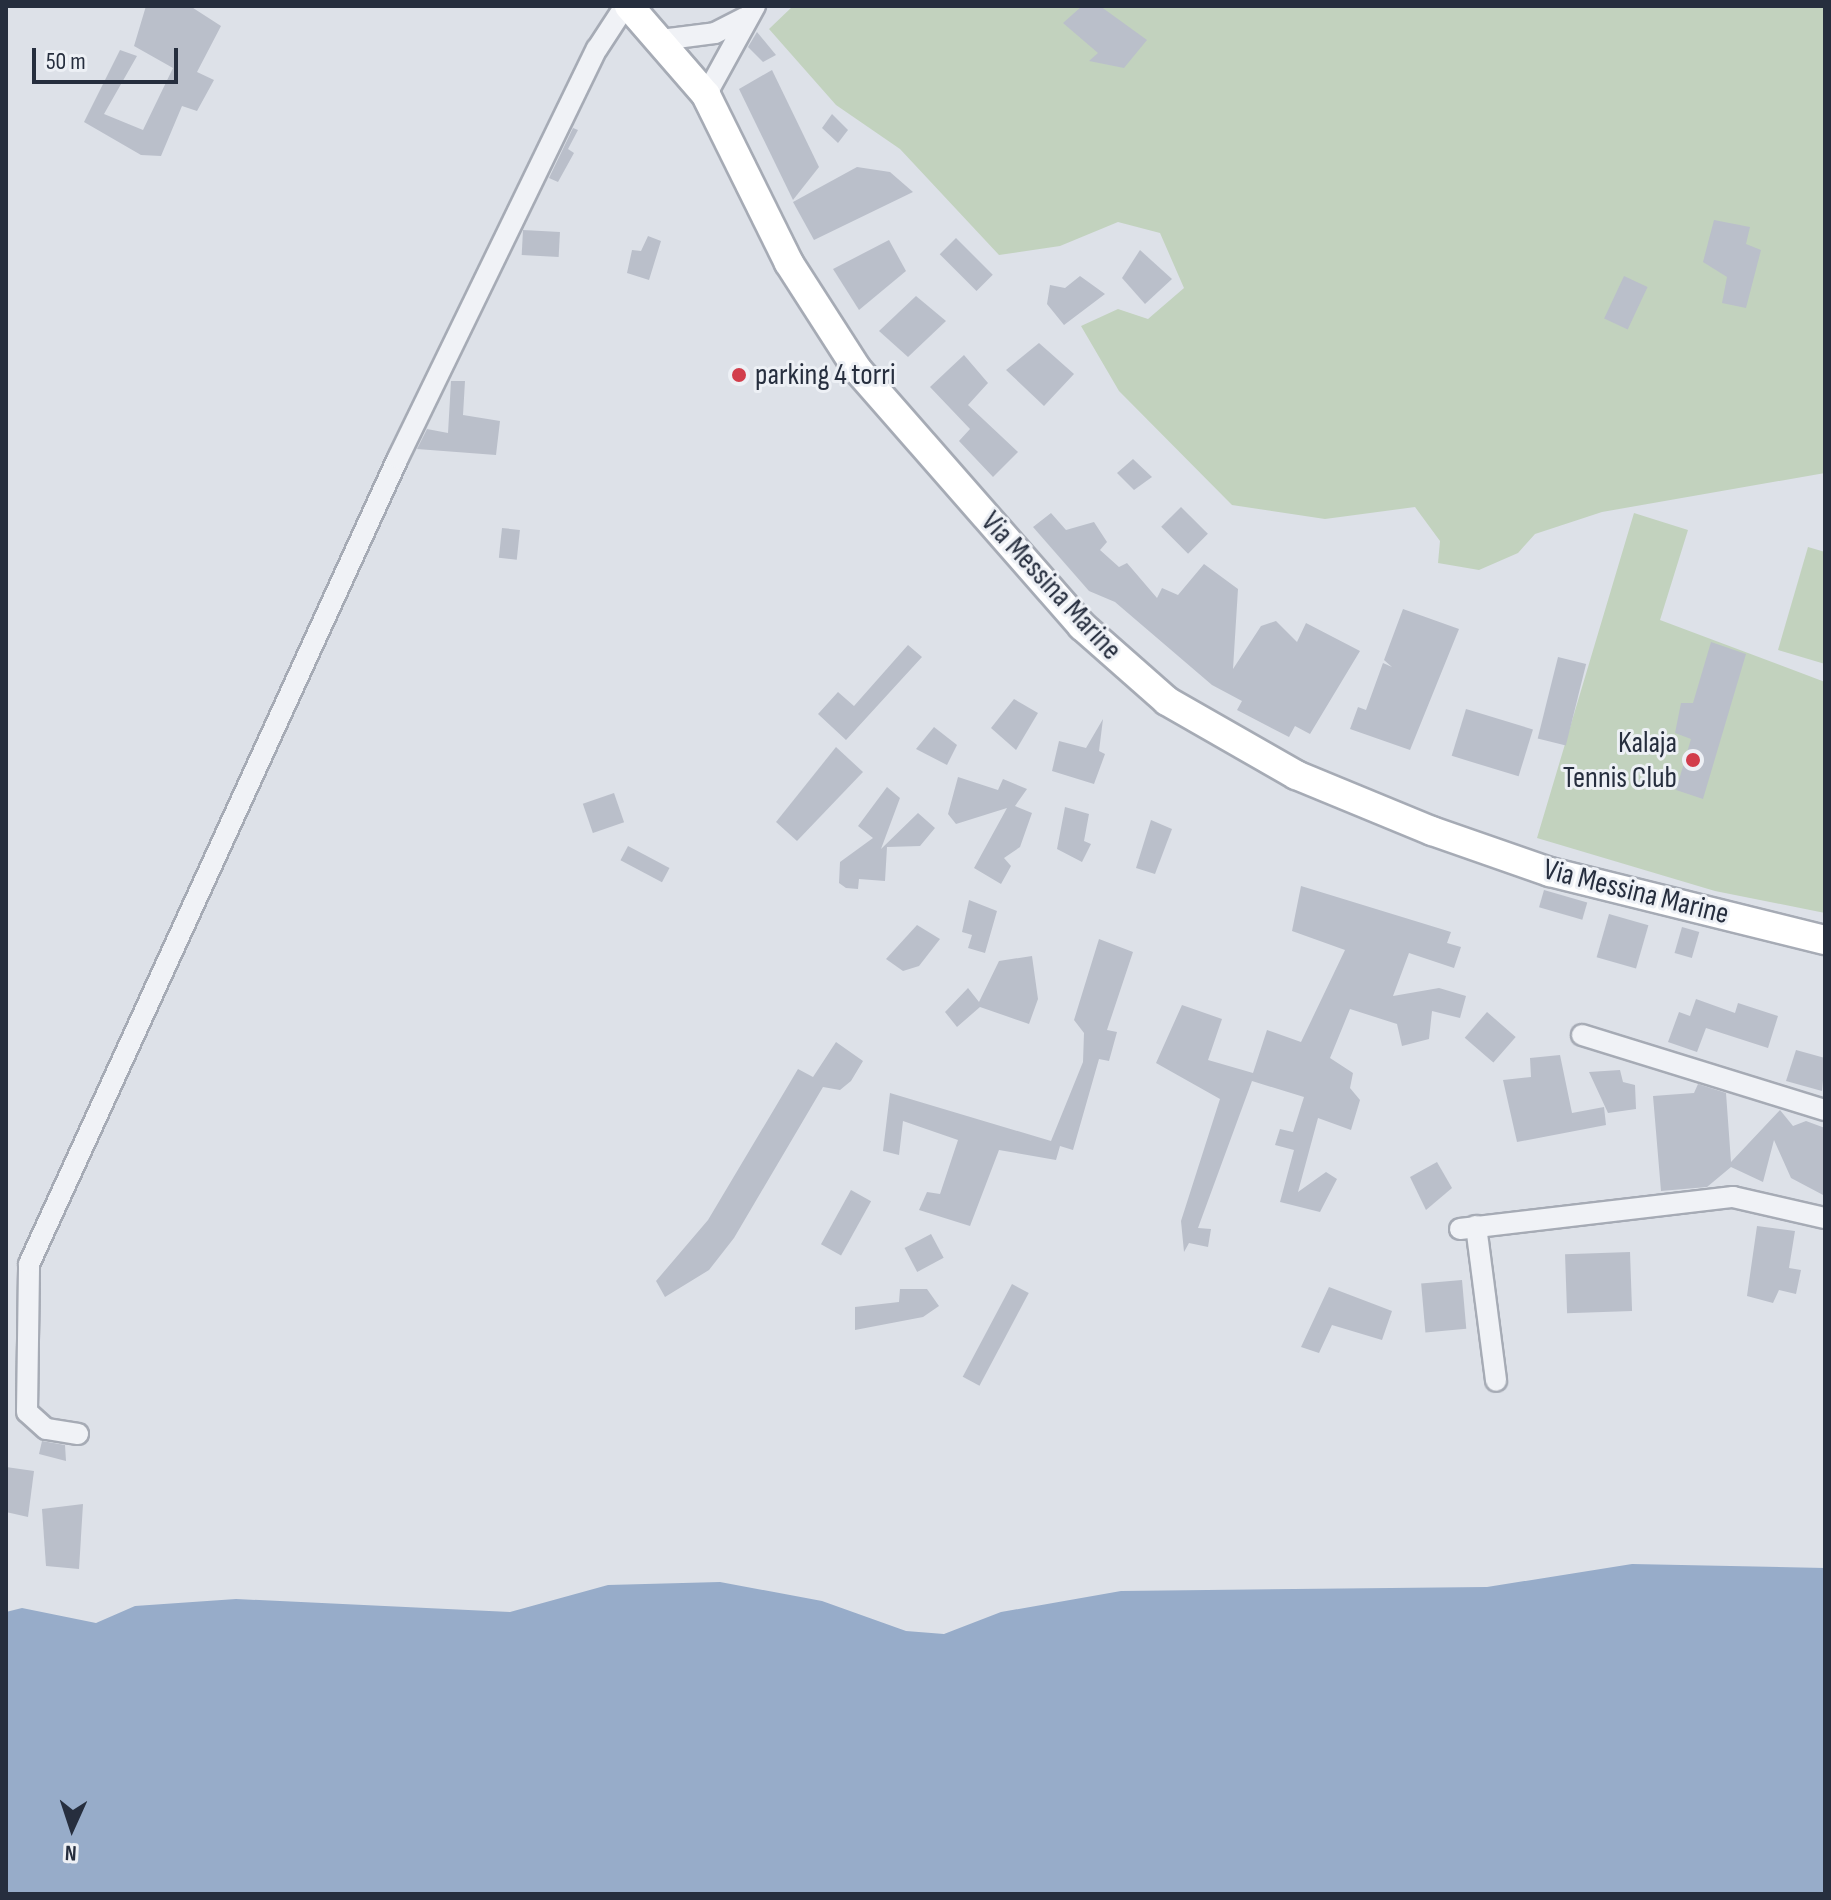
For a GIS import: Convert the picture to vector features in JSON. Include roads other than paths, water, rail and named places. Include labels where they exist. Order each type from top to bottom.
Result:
[{"type":"main road","name":"Via Messina Marine","points":[[627,6],[661,40],[706,95],[811,302],[909,434],[1082,626],[1167,701],[1296,775],[1550,872],[1825,940]]},
{"type":"street","points":[[78,1434],[46,1429],[27,1412],[29,1264],[398,458],[597,49],[627,6]]},
{"type":"street","points":[[661,40],[715,33],[750,12]]},
{"type":"street","points":[[706,95],[750,12]]},
{"type":"street","points":[[1582,1035],[1825,1110]]},
{"type":"street","points":[[1496,1381],[1468,1227],[1733,1197],[1825,1218]]},
{"type":"water","points":[[1632,1564],[1825,1568],[1825,1894],[6,1894],[6,1612],[22,1608],[96,1623],[135,1606],[236,1599],[510,1612],[608,1585],[720,1582],[822,1601],[906,1631],[944,1634],[1001,1612],[1121,1591],[1487,1587]]},
{"type":"place","name":"parking 4 torri","points":[[739,375]]},
{"type":"place","name":"Kalaja Tennis Club","points":[[1693,760]]}]
